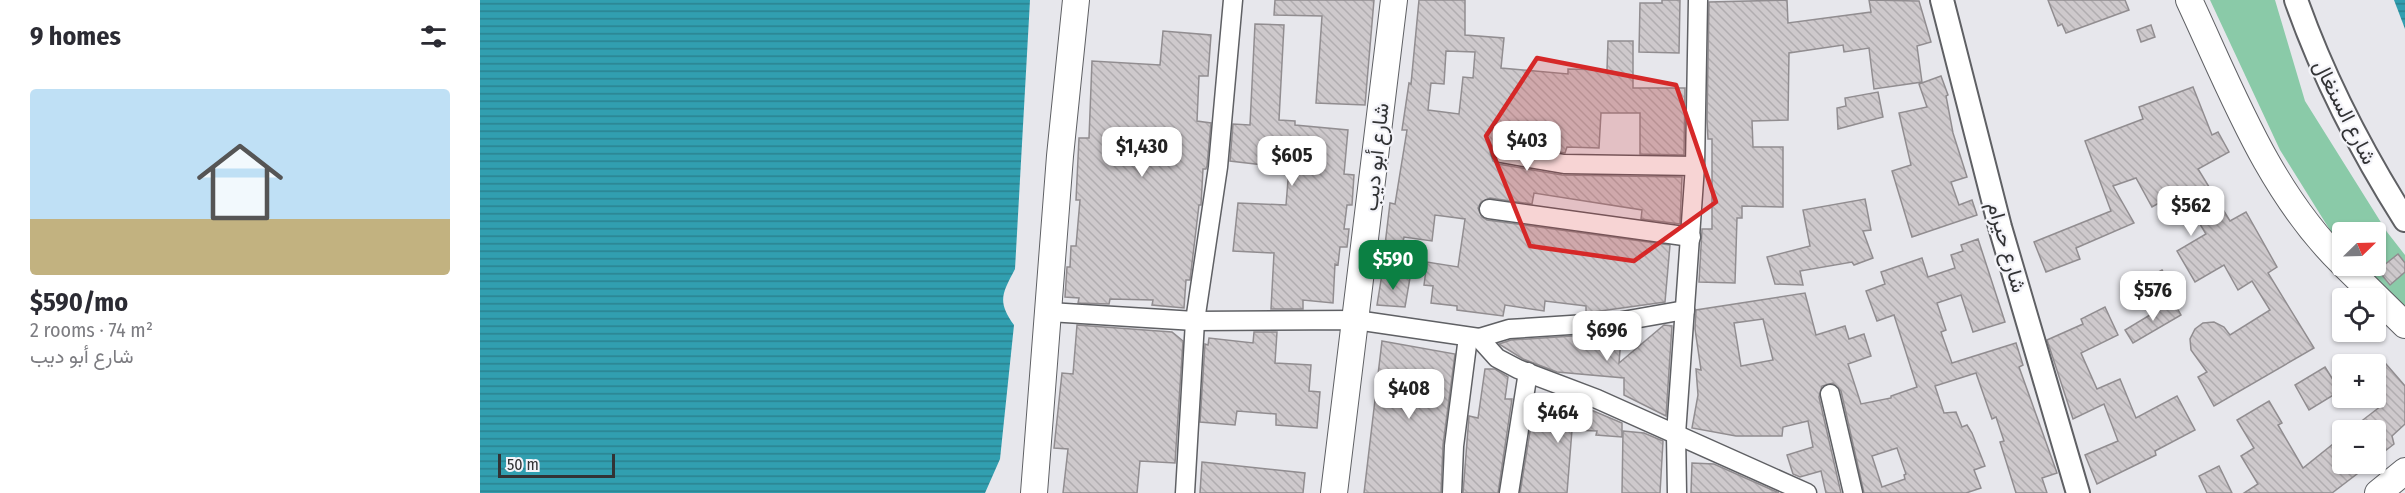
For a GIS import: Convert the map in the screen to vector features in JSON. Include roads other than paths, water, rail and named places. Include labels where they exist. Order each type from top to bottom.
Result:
[{"type":"main road","points":[[1034,493],[1059,156],[1076,0]]},
{"type":"main road","name":"شارع أبو ديب","points":[[1334,493],[1394,0]]},
{"type":"main road","points":[[2189,0],[2273,175],[2301,216],[2332,251]]},
{"type":"main road","points":[[2355,276],[2405,325]]},
{"type":"main road","points":[[2378,493],[2405,471]]},
{"type":"main road","points":[[2401,493],[2405,490]]},
{"type":"street","points":[[1185,493],[1195,321],[1218,167],[1233,0]]},
{"type":"street","points":[[1677,493],[1676,434],[1695,166],[1698,0]]},
{"type":"street","name":"شارع حيرام","points":[[1942,0],[2000,227],[2078,493]]},
{"type":"street","name":"شارع السنغال","points":[[2296,0],[2330,90],[2354,136],[2405,220]]},
{"type":"street","points":[[1501,153],[1564,164],[1695,166]]},
{"type":"street","points":[[1489,209],[1691,237]]},
{"type":"street","points":[[1049,312],[1195,321],[1356,320],[1473,337],[1509,329],[1617,322],[1685,310]]},
{"type":"street","points":[[1473,337],[1497,357],[1528,372],[1808,493]]},
{"type":"street","points":[[1452,493],[1454,446],[1473,337]]},
{"type":"street","points":[[1509,493],[1528,372]]},
{"type":"street","points":[[1830,393],[1853,493]]},
{"type":"water","points":[[480,0],[1030,0],[1015,269],[1003,297],[1005,310],[1014,325],[1000,459],[985,493],[480,493]]},
{"type":"water","points":[[2394,0],[2405,0],[2405,29]]}]
